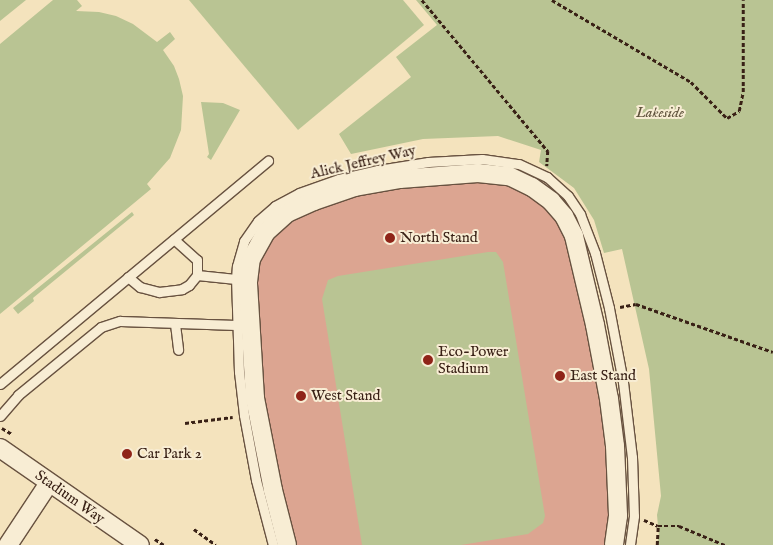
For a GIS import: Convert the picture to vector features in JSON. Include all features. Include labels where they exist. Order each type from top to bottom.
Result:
[{"type":"street","points":[[287,545],[273,490],[255,398],[249,292],[252,259],[266,232],[287,213],[314,201],[355,187],[400,179],[478,173],[509,176],[532,187],[552,201],[564,216],[574,236],[595,325],[609,398],[615,446],[618,516],[614,545]]},
{"type":"street","name":"Stadium Way","points":[[0,448],[140,545]]},
{"type":"street","points":[[8,545],[48,483]]},
{"type":"lane","name":"Alick Jeffrey Way","points":[[273,545],[256,480],[244,415],[236,325],[236,279],[237,266],[244,241],[258,221],[275,206],[299,192],[378,170],[428,162],[482,159],[519,164],[547,177],[568,196],[580,214],[595,253],[609,308],[623,382],[632,457],[634,516],[630,545]]},
{"type":"lane","points":[[0,384],[268,162]]},
{"type":"lane","points":[[128,277],[140,287],[171,292],[182,289],[197,275],[197,260],[174,239]]},
{"type":"lane","points":[[197,275],[236,279]]},
{"type":"lane","points":[[0,416],[18,395],[101,327],[120,321],[236,325]]},
{"type":"lane","points":[[175,324],[178,350]]},
{"type":"path","points":[[422,0],[548,151],[547,177]]},
{"type":"path","points":[[552,0],[691,82],[726,118],[739,111],[744,92],[743,0]]},
{"type":"path","points":[[609,308],[636,304],[773,352]]},
{"type":"path","points":[[185,422],[244,415]]},
{"type":"path","points":[[657,545],[658,526],[679,526],[725,545]]},
{"type":"path","points":[[194,529],[216,545]]},
{"type":"green space","points":[[0,0],[26,0],[0,21]]},
{"type":"green space","points":[[53,0],[77,0],[82,6],[76,11],[99,12],[116,16],[133,24],[157,42],[170,32],[175,39],[163,50],[174,66],[183,96],[181,130],[170,158],[147,184],[151,189],[0,314],[0,44]]},
{"type":"green space","points":[[189,0],[403,0],[424,25],[298,130]]},
{"type":"green space","name":"Lakeside","points":[[416,0],[773,0],[773,545],[656,545],[659,537],[657,515],[661,496],[649,369],[622,249],[604,253],[594,220],[574,188],[539,162],[541,150],[498,136],[423,139],[351,154],[339,134],[411,77],[396,57],[437,25]]},
{"type":"green space","points":[[201,102],[223,103],[240,110],[211,160],[207,157],[209,154]]},
{"type":"green space","name":"Eco-Power Stadium","points":[[458,181],[602,403],[610,523],[605,545],[295,545],[267,421],[261,370],[257,290],[258,268],[269,245],[280,231],[377,191]]},
{"type":"green space","points":[[132,212],[134,215],[33,298],[34,301],[18,314],[13,308]]},
{"type":"building","points":[[458,181],[500,182],[524,190],[549,210],[562,229],[580,293],[602,403],[610,523],[605,545],[461,545],[528,534],[543,523],[545,516],[503,262],[496,252],[488,252],[338,276],[328,280],[322,299],[362,545],[295,545],[276,474],[261,370],[257,290],[258,268],[269,245],[280,231],[305,213],[338,201],[377,191]]},
{"type":"place","name":"North Stand","points":[[390,238]]},
{"type":"place","name":"Eco-Power Stadium","points":[[428,360]]},
{"type":"place","name":"East Stand","points":[[560,376]]},
{"type":"place","name":"West Stand","points":[[301,396]]},
{"type":"place","name":"Car Park 2","points":[[127,454]]}]
